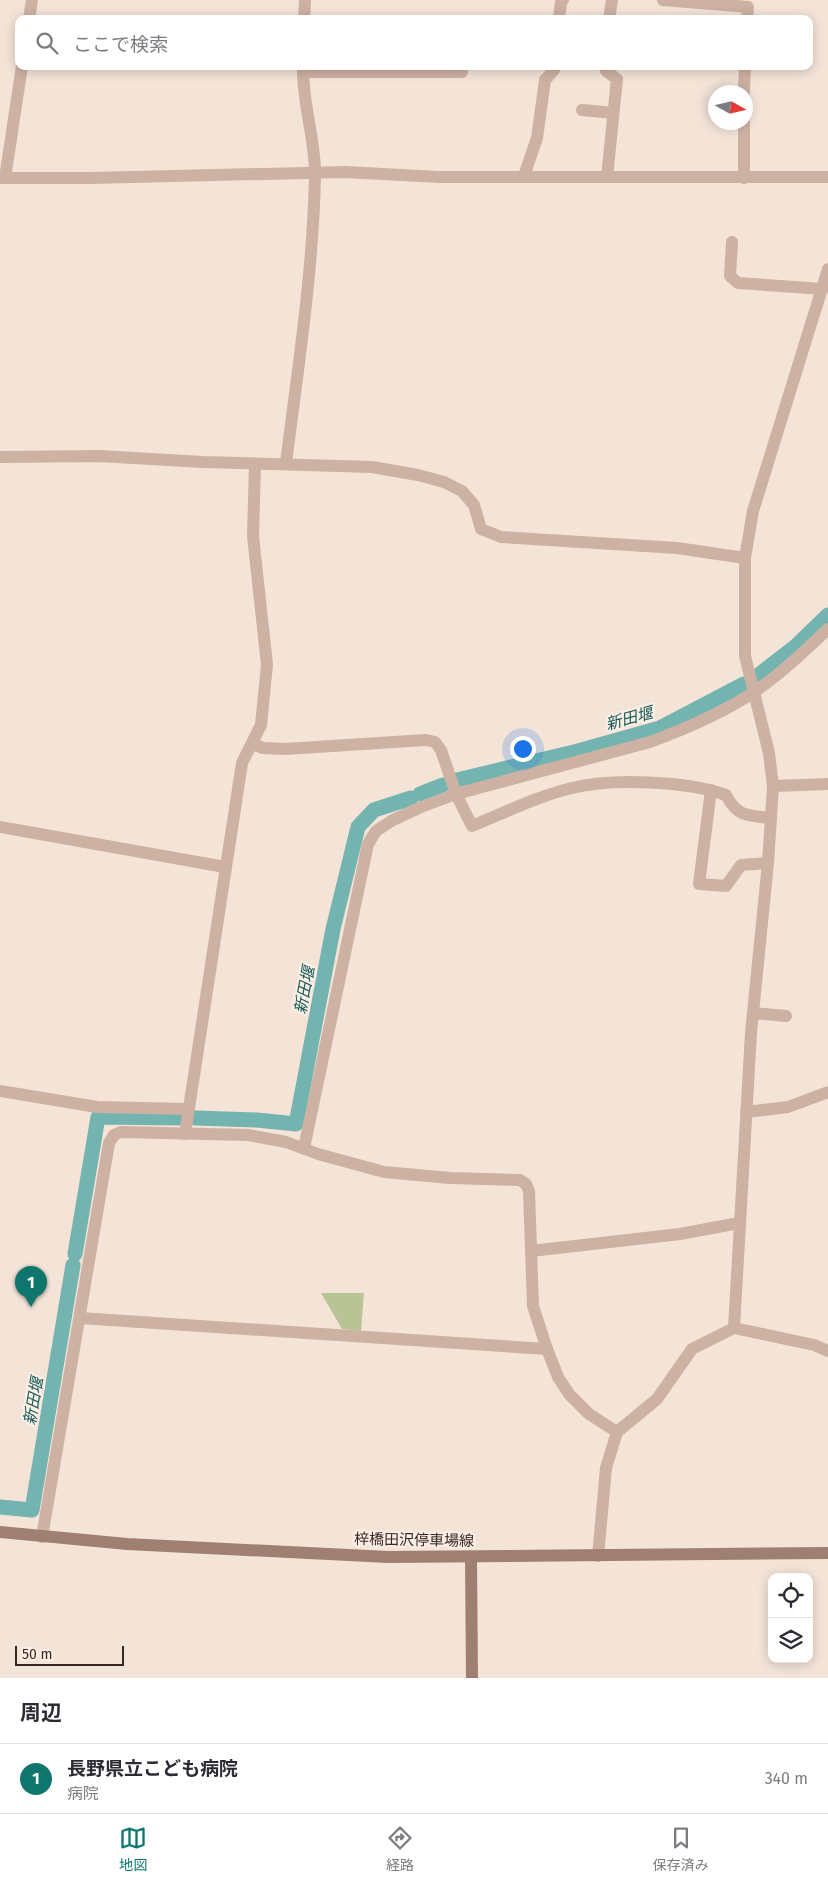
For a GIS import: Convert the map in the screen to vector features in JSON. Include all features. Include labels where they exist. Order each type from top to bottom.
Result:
[{"type":"main road","name":"梓橋田沢停車場線","points":[[0,1532],[252,1552],[388,1558],[828,1553]]},
{"type":"main road","points":[[471,1557],[472,1678]]},
{"type":"street","points":[[30,15],[32,0]]},
{"type":"street","points":[[304,15],[305,0]]},
{"type":"street","points":[[559,15],[563,0]]},
{"type":"street","points":[[610,15],[612,0]]},
{"type":"street","points":[[663,0],[748,7],[747,15]]},
{"type":"street","points":[[21,70],[2,178],[90,178],[345,172],[439,177],[744,178],[779,175],[828,177]]},
{"type":"street","points":[[286,463],[307,296],[315,173],[304,100],[303,70]]},
{"type":"street","points":[[356,70],[462,72]]},
{"type":"street","points":[[524,176],[537,138],[545,80],[554,70]]},
{"type":"street","points":[[606,70],[617,79],[607,177]]},
{"type":"street","points":[[744,85],[745,70]]},
{"type":"street","points":[[582,110],[613,113]]},
{"type":"street","points":[[744,130],[744,178]]},
{"type":"street","points":[[732,242],[730,276],[738,283],[823,289]]},
{"type":"street","points":[[734,1328],[753,1013],[768,863],[773,786],[769,752],[745,656],[745,558],[753,511],[828,269]]},
{"type":"street","points":[[0,457],[99,456],[255,464],[286,463],[372,467],[418,475],[444,482],[462,490],[474,505],[481,529],[501,537],[677,548],[745,558]]},
{"type":"street","points":[[185,1134],[242,763],[262,725],[267,665],[253,536],[255,464]]},
{"type":"street","points":[[304,1148],[368,844],[376,831],[392,820],[456,794],[650,742],[679,731],[753,692],[784,670],[828,629]]},
{"type":"street","points":[[252,744],[263,748],[285,749],[426,740],[435,742],[442,750],[456,794],[472,826],[570,788],[591,784],[656,784],[711,790],[726,795],[733,808],[739,814],[771,818]]},
{"type":"street","points":[[773,786],[828,784]]},
{"type":"street","points":[[711,790],[699,884],[726,886],[741,865],[768,863]]},
{"type":"street","points":[[0,828],[225,867]]},
{"type":"street","points":[[753,1013],[786,1016]]},
{"type":"street","points":[[0,1091],[97,1107],[188,1110]]},
{"type":"street","points":[[746,1112],[788,1107],[828,1092]]},
{"type":"street","points":[[42,1536],[108,1143],[121,1132],[248,1135],[286,1142],[318,1154],[384,1172],[520,1180],[526,1184],[528,1191],[533,1306],[547,1350],[558,1377],[569,1394],[589,1414],[617,1432]]},
{"type":"street","points":[[531,1251],[680,1234],[739,1223]]},
{"type":"street","points":[[80,1318],[547,1350]]},
{"type":"street","points":[[598,1556],[606,1468],[617,1432],[657,1398],[692,1349],[734,1328],[814,1345],[828,1351]]},
{"type":"green space","points":[[321,1293],[364,1293],[361,1331],[342,1329]]},
{"type":"waterway","name":"新田堰","points":[[756,677],[796,646],[828,615]]},
{"type":"waterway","name":"新田堰","points":[[457,780],[578,751],[660,728],[744,684]]},
{"type":"waterway","name":"新田堰","points":[[420,794],[443,785]]},
{"type":"waterway","name":"新田堰","points":[[195,1118],[257,1120],[296,1124],[333,929],[358,827],[374,810],[411,798]]},
{"type":"waterway","name":"新田堰","points":[[75,1254],[98,1117],[179,1118]]},
{"type":"waterway","name":"新田堰","points":[[0,1507],[32,1510],[73,1265]]},
{"type":"place","name":"長野県立こども病院","points":[[31,1307]]}]
